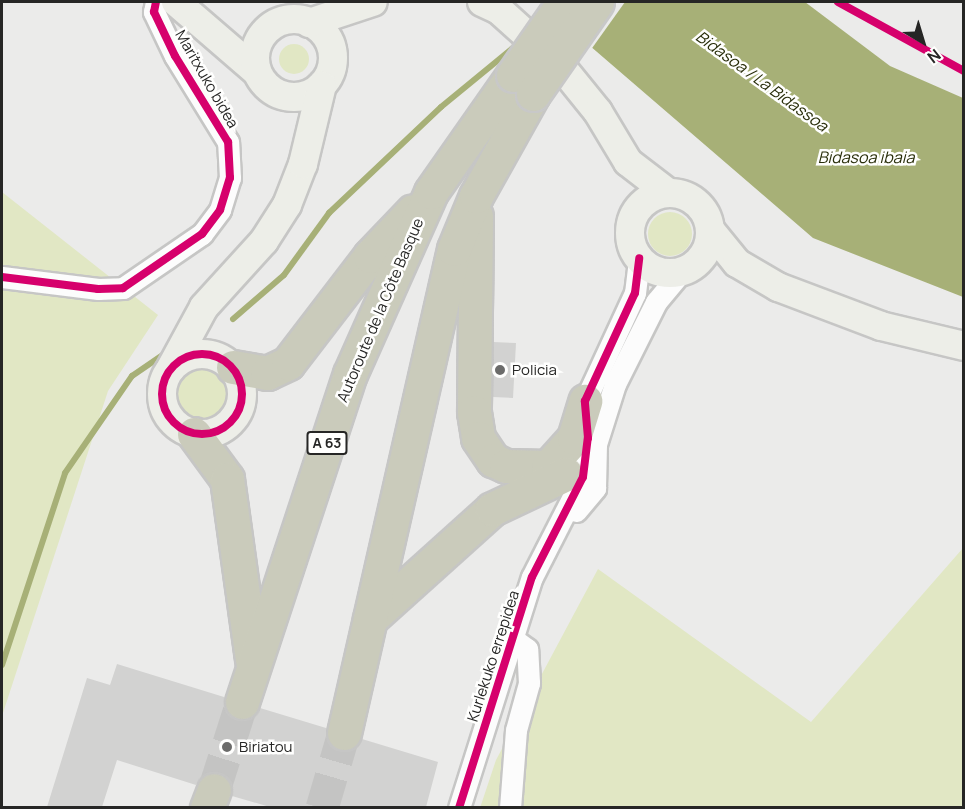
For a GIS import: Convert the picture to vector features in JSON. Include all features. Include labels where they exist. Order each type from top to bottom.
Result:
[{"type":"highway","name":"A 63","points":[[344,733],[454,249],[523,85],[564,2]]},
{"type":"highway","name":"A 63","points":[[523,85],[597,2]]},
{"type":"highway","name":"Autoroute de la Côte Basque","points":[[242,702],[350,374],[431,192],[523,85]]},
{"type":"highway","points":[[229,364],[267,373],[288,363],[370,256],[431,192]]},
{"type":"highway","points":[[476,196],[474,412],[478,438],[493,459],[506,466],[548,467],[574,438],[585,401]]},
{"type":"highway","points":[[194,434],[210,449],[227,479],[253,665]]},
{"type":"highway","points":[[370,619],[492,509],[557,482],[590,451]]},
{"type":"main road","points":[[176,2],[257,72],[267,87],[283,96],[308,142]]},
{"type":"main road","points":[[203,24],[268,28],[288,20],[309,22],[374,2]]},
{"type":"main road","points":[[332,51],[374,2]]},
{"type":"main road","points":[[482,2],[499,10],[574,80],[628,162],[667,192],[697,202],[711,231],[748,272]]},
{"type":"main road","points":[[219,289],[212,327],[243,390],[238,414],[219,431],[194,434],[177,426],[164,406],[163,386],[191,326],[219,289],[277,223],[296,184],[322,85],[331,69],[332,51],[320,29],[309,22]]},
{"type":"main road","points":[[257,72],[256,48],[268,28]]},
{"type":"main road","points":[[283,96],[308,94],[322,85]]},
{"type":"main road","points":[[628,162],[633,217],[631,238],[639,258],[658,271],[687,269],[748,272],[845,314],[963,346]]},
{"type":"main road","points":[[633,217],[647,200],[667,192]]},
{"type":"main road","points":[[687,269],[707,250],[711,231]]},
{"type":"main road","points":[[171,368],[191,355],[229,364]]},
{"type":"street","name":"Maritxuko bidea","points":[[2,277],[98,289],[123,288],[202,234],[220,210],[230,178],[228,142],[175,56],[154,12],[156,2]]},
{"type":"street","points":[[590,451],[585,401],[635,293],[639,258]]},
{"type":"street","points":[[590,451],[615,384],[656,302],[687,269]]},
{"type":"street","name":"Kurlekuko errepidea","points":[[459,807],[532,577],[565,518],[583,477],[590,451]]},
{"type":"street","points":[[510,807],[516,730],[529,683],[527,649],[513,639]]},
{"type":"shaded area","points":[[294,44],[300,45],[308,53],[308,65],[300,73],[294,74],[288,73],[280,65],[279,59],[280,53],[288,45]]},
{"type":"shaded area","points":[[2,192],[158,315],[108,391],[2,716]]},
{"type":"shaded area","points":[[670,212],[686,218],[692,234],[686,250],[670,256],[654,250],[648,234],[654,218]]},
{"type":"shaded area","points":[[201,365],[212,367],[222,373],[228,383],[230,394],[228,405],[222,415],[212,421],[201,423],[190,421],[180,415],[174,405],[172,394],[174,383],[180,373],[190,367]]},
{"type":"shaded area","points":[[963,548],[963,807],[480,808],[496,760],[598,569],[811,722]]},
{"type":"water","name":"Bidasoa ibaia","points":[[539,2],[805,2],[890,66],[963,98],[963,297],[813,238]]},
{"type":"pier","points":[[537,2],[625,2],[590,51]]},
{"type":"building","name":"Policia","points":[[493,342],[516,343],[513,398],[493,397]]},
{"type":"building","name":"Biriatou","points":[[117,664],[224,697],[228,714],[237,720],[254,716],[260,708],[326,728],[326,739],[339,751],[350,751],[362,739],[438,762],[426,807],[270,807],[232,796],[229,779],[220,772],[203,775],[196,785],[117,760],[102,807],[47,807],[87,678],[110,685]]},
{"type":"waterway","points":[[233,319],[284,275],[329,213],[441,107],[514,47]]},
{"type":"waterway","points":[[2,665],[65,473],[132,376],[167,352]]},
{"type":"tunnel","points":[[214,790],[242,702]]},
{"type":"tunnel","points":[[322,808],[344,733]]},
{"type":"cycle path","points":[[2,277],[98,289],[123,288],[202,234],[220,210],[230,178],[228,142],[175,56],[154,12],[156,2]]},
{"type":"cycle path","points":[[838,2],[964,71]]},
{"type":"cycle path","points":[[459,808],[532,577],[583,477],[588,438],[585,401],[635,293],[639,258]]},
{"type":"cycle path","points":[[194,354],[210,354],[231,365],[242,386],[242,394],[242,402],[231,423],[210,434],[194,434],[180,428],[168,416],[162,402],[162,386],[168,372],[180,360],[194,354]]},
{"type":"place","name":"Policia","points":[[500,370]]},
{"type":"place","name":"Biriatou","points":[[227,747]]},
{"type":"water label","name":"Bidasoa / La Bidassoa","points":[[762,81]]}]
